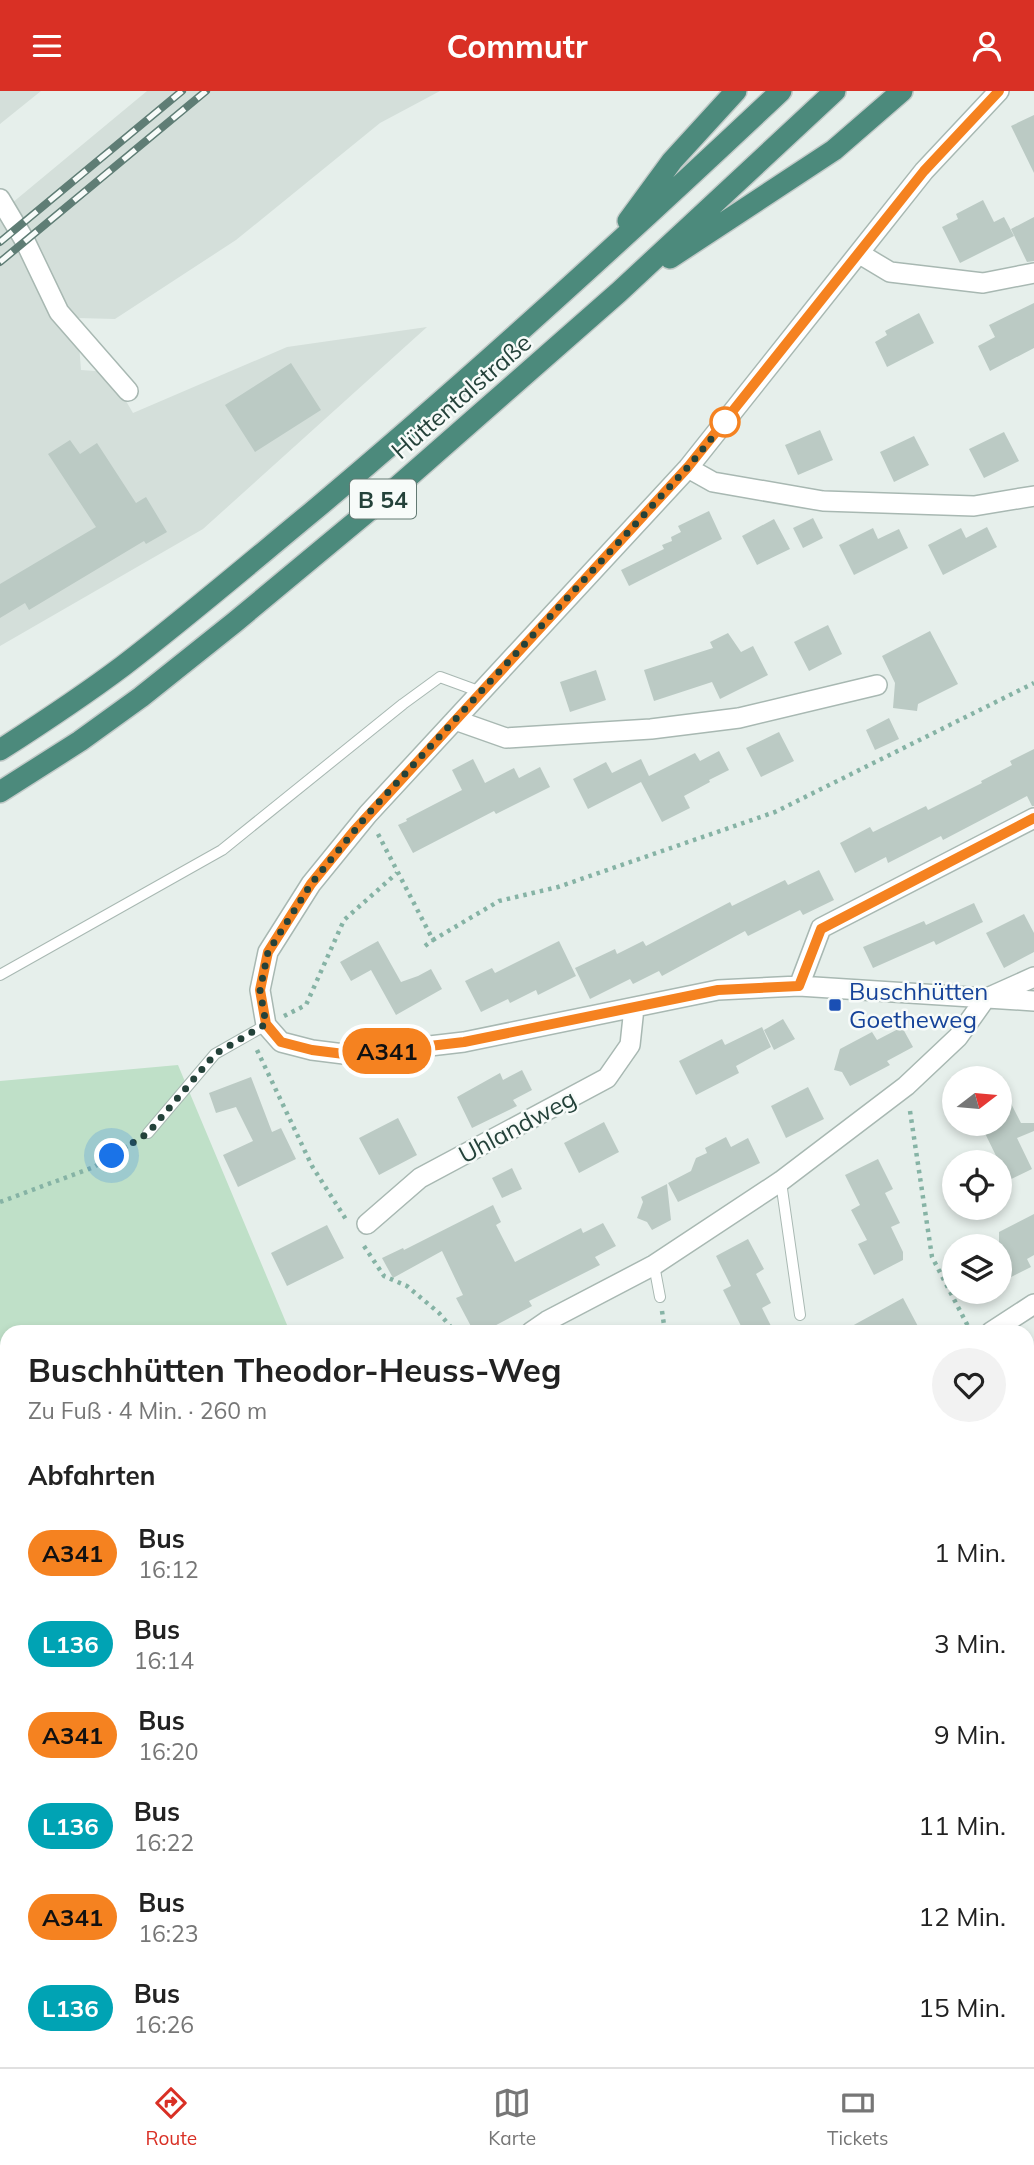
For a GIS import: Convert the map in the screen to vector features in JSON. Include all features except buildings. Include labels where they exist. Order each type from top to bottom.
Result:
[{"type":"highway","points":[[595,265],[672,161],[736,91]]},
{"type":"highway","name":"Hüttentalstraße","points":[[0,750],[121,667],[366,467],[595,265],[782,91]]},
{"type":"highway","name":"Hüttentalstraße","points":[[0,792],[80,741],[141,697],[379,502],[619,292],[835,91]]},
{"type":"highway","points":[[619,292],[834,150],[902,91]]},
{"type":"street","points":[[999,91],[924,171],[688,467],[368,814],[311,884],[268,952],[260,990],[258,1029],[281,1042],[312,1050],[352,1055],[464,1042],[718,990],[799,986],[1034,1001]]},
{"type":"street","points":[[0,199],[25,241],[59,312],[128,391]]},
{"type":"street","points":[[860,254],[890,272],[983,283],[1034,273]]},
{"type":"street","points":[[688,467],[713,482],[822,501],[974,506],[1034,496]]},
{"type":"street","points":[[455,720],[506,739],[651,729],[739,719],[877,685]]},
{"type":"street","points":[[799,986],[821,929],[1034,818]]},
{"type":"street","points":[[541,1325],[654,1265],[781,1181],[906,1086],[958,1037],[985,999],[1034,977]]},
{"type":"street","name":"Uhlandweg","points":[[360,1233],[420,1178],[607,1078],[630,1045],[634,1008]]},
{"type":"street","points":[[1002,1325],[1034,1304]]},
{"type":"lane","points":[[0,975],[222,850],[440,677],[481,693]]},
{"type":"lane","points":[[148,1133],[215,1054],[258,1029]]},
{"type":"lane","points":[[781,1181],[800,1315]]},
{"type":"lane","points":[[654,1265],[660,1297]]},
{"type":"path","points":[[425,946],[499,901],[558,887],[775,812],[1034,683]]},
{"type":"path","points":[[368,814],[433,940]]},
{"type":"path","points":[[397,873],[344,920],[306,1005],[258,1029],[312,1166],[360,1233],[384,1276],[407,1286],[449,1325]]},
{"type":"path","points":[[906,1086],[932,1257],[967,1325]]},
{"type":"path","points":[[0,1202],[94,1167],[148,1133]]},
{"type":"shaded area","points":[[0,91],[41,91],[0,124]]},
{"type":"shaded area","points":[[147,91],[440,91],[380,123],[236,240],[115,319],[77,318],[81,370],[109,372],[133,413],[287,347],[427,327],[203,529],[0,646],[0,213]]},
{"type":"green space","points":[[178,1065],[287,1325],[0,1325],[0,1081]]},
{"type":"railway","points":[[0,242],[182,91]]},
{"type":"railway","points":[[0,262],[206,91]]},
{"type":"bus line","name":"A341","points":[[999,91],[924,171],[688,467],[368,814],[311,884],[268,952],[260,990],[266,1024],[281,1042],[312,1050],[352,1055],[464,1042],[718,990],[799,986],[821,929],[1034,818]]},
{"type":"place","name":"Buschhütten Goetheweg","points":[[835,1005]]},
{"type":"route","points":[[112,1156],[148,1133],[215,1054],[266,1024],[260,990],[268,952],[311,884],[368,814],[688,467],[725,422]]}]
